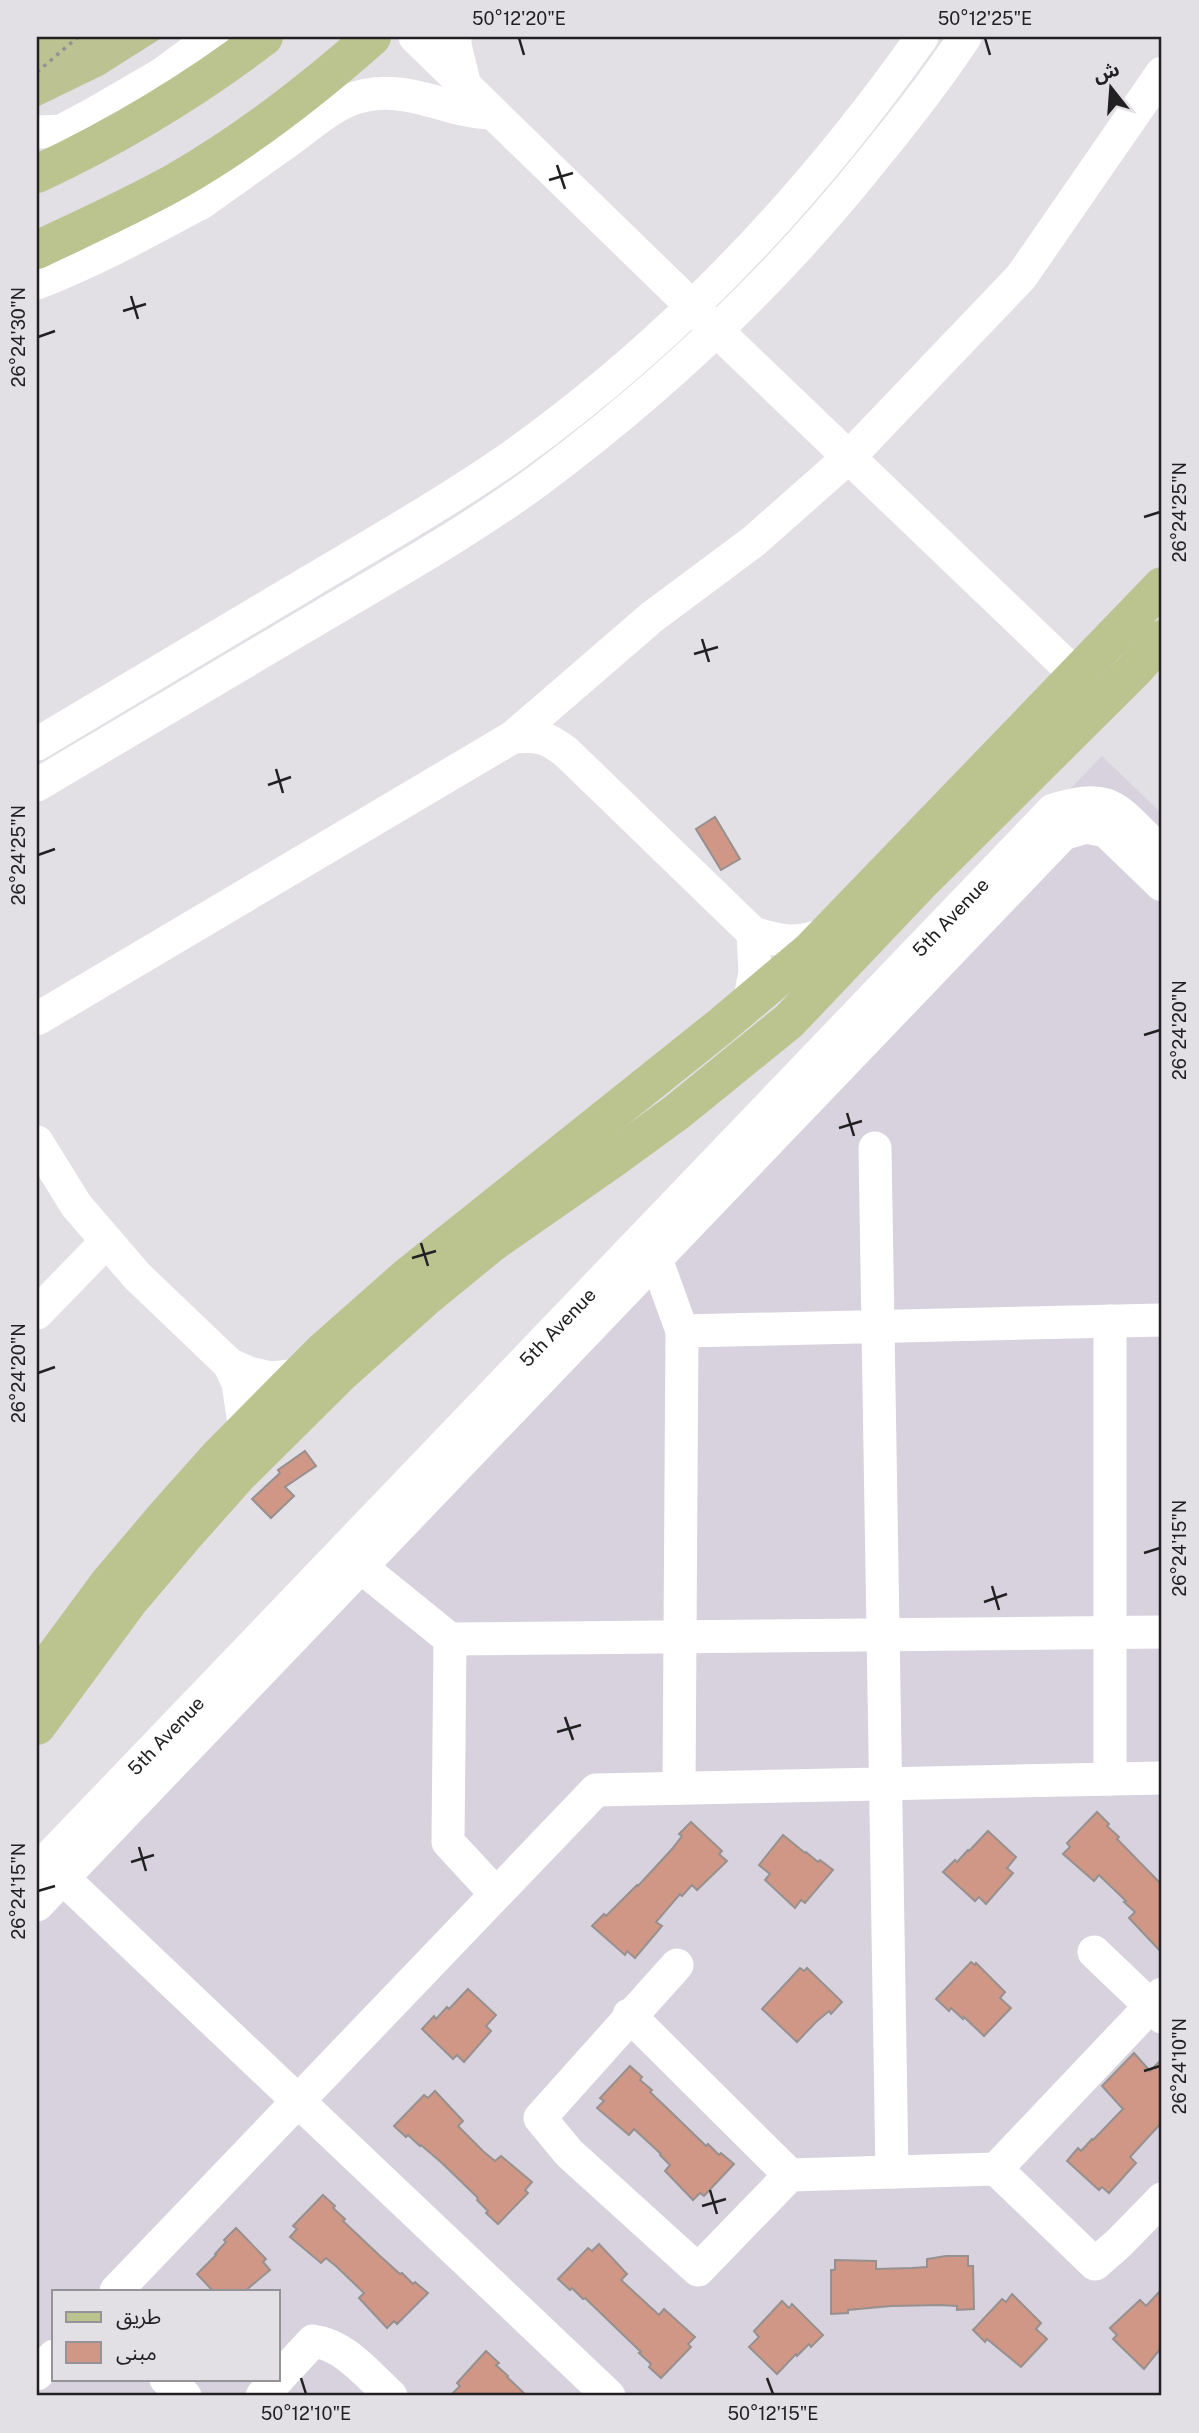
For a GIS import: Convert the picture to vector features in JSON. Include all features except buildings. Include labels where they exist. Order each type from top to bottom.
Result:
[{"type":"main road","points":[[37,174],[96,146],[161,109],[222,69],[264,37]]},
{"type":"main road","points":[[37,250],[132,205],[209,161],[302,96],[372,37]]},
{"type":"main road","points":[[37,1726],[129,1601],[153,1573],[240,1474],[342,1372],[492,1243],[677,1112],[789,1021],[921,883],[1090,688],[1162,586]]},
{"type":"main road","points":[[37,1680],[108,1584],[220,1455],[408,1276],[749,1003],[1090,688],[1162,639]]},
{"type":"street","points":[[37,132],[61,131],[95,113],[162,74],[212,37]]},
{"type":"street","points":[[415,37],[1090,688]]},
{"type":"street","points":[[455,37],[465,86]]},
{"type":"street","points":[[37,744],[488,473],[619,373],[691,306],[798,197],[888,85],[922,37]]},
{"type":"street","points":[[37,785],[436,548],[508,502],[642,400],[717,330],[825,220],[917,106],[965,37]]},
{"type":"street","points":[[37,1019],[513,737],[652,617],[754,541],[850,456],[1021,277],[1162,74]]},
{"type":"street","points":[[37,283],[118,247],[201,203],[326,111],[350,100],[375,94],[398,94],[476,113],[492,113]]},
{"type":"street","points":[[201,203],[202,182],[209,161]]},
{"type":"street","points":[[513,737],[531,735],[550,739],[566,752],[753,933],[794,942],[809,941],[827,933]]},
{"type":"street","points":[[1162,853],[1118,811],[1106,804],[1088,814],[1162,885]]},
{"type":"street","name":"5th Avenue","points":[[37,1905],[48,1870],[1053,810],[1088,814]]},
{"type":"street","name":"5th Avenue","points":[[48,1870],[361,1566],[1063,834],[1088,814]]},
{"type":"street","points":[[749,1003],[755,973],[753,933]]},
{"type":"street","points":[[37,1142],[76,1205],[137,1276],[229,1364],[249,1373],[271,1378],[300,1376]]},
{"type":"street","points":[[876,1147],[892,2172]]},
{"type":"street","points":[[37,1313],[107,1241]]},
{"type":"street","points":[[656,1259],[682,1331],[679,1788]]},
{"type":"street","points":[[682,1331],[1162,1320]]},
{"type":"street","points":[[1110,1321],[1110,1779]]},
{"type":"street","points":[[229,1364],[238,1383],[245,1430]]},
{"type":"street","points":[[361,1566],[450,1639],[1162,1632]]},
{"type":"street","points":[[450,1639],[448,1842],[496,1894]]},
{"type":"street","points":[[117,2290],[596,1790],[1162,1778]]},
{"type":"street","points":[[48,1870],[298,2101],[609,2396]]},
{"type":"street","points":[[677,1965],[629,2015],[540,2118],[569,2154],[698,2270],[790,2175],[996,2169],[1158,2006],[1094,1952]]},
{"type":"street","points":[[629,2015],[790,2175]]},
{"type":"street","points":[[996,2169],[1095,2264],[1119,2244],[1162,2199]]},
{"type":"street","points":[[280,2377],[313,2341],[326,2343],[343,2352],[391,2396]]},
{"type":"street","points":[[37,2374],[52,2358]]},
{"type":"street","points":[[167,2380],[185,2396]]},
{"type":"street","points":[[262,2396],[277,2380]]},
{"type":"path","points":[[37,72],[78,37]]},
{"type":"shaded area","points":[[1102,756],[1162,814],[1162,2396],[37,2396],[37,1855]]},
{"type":"green space","points":[[37,37],[163,37],[103,75],[37,107]]}]
